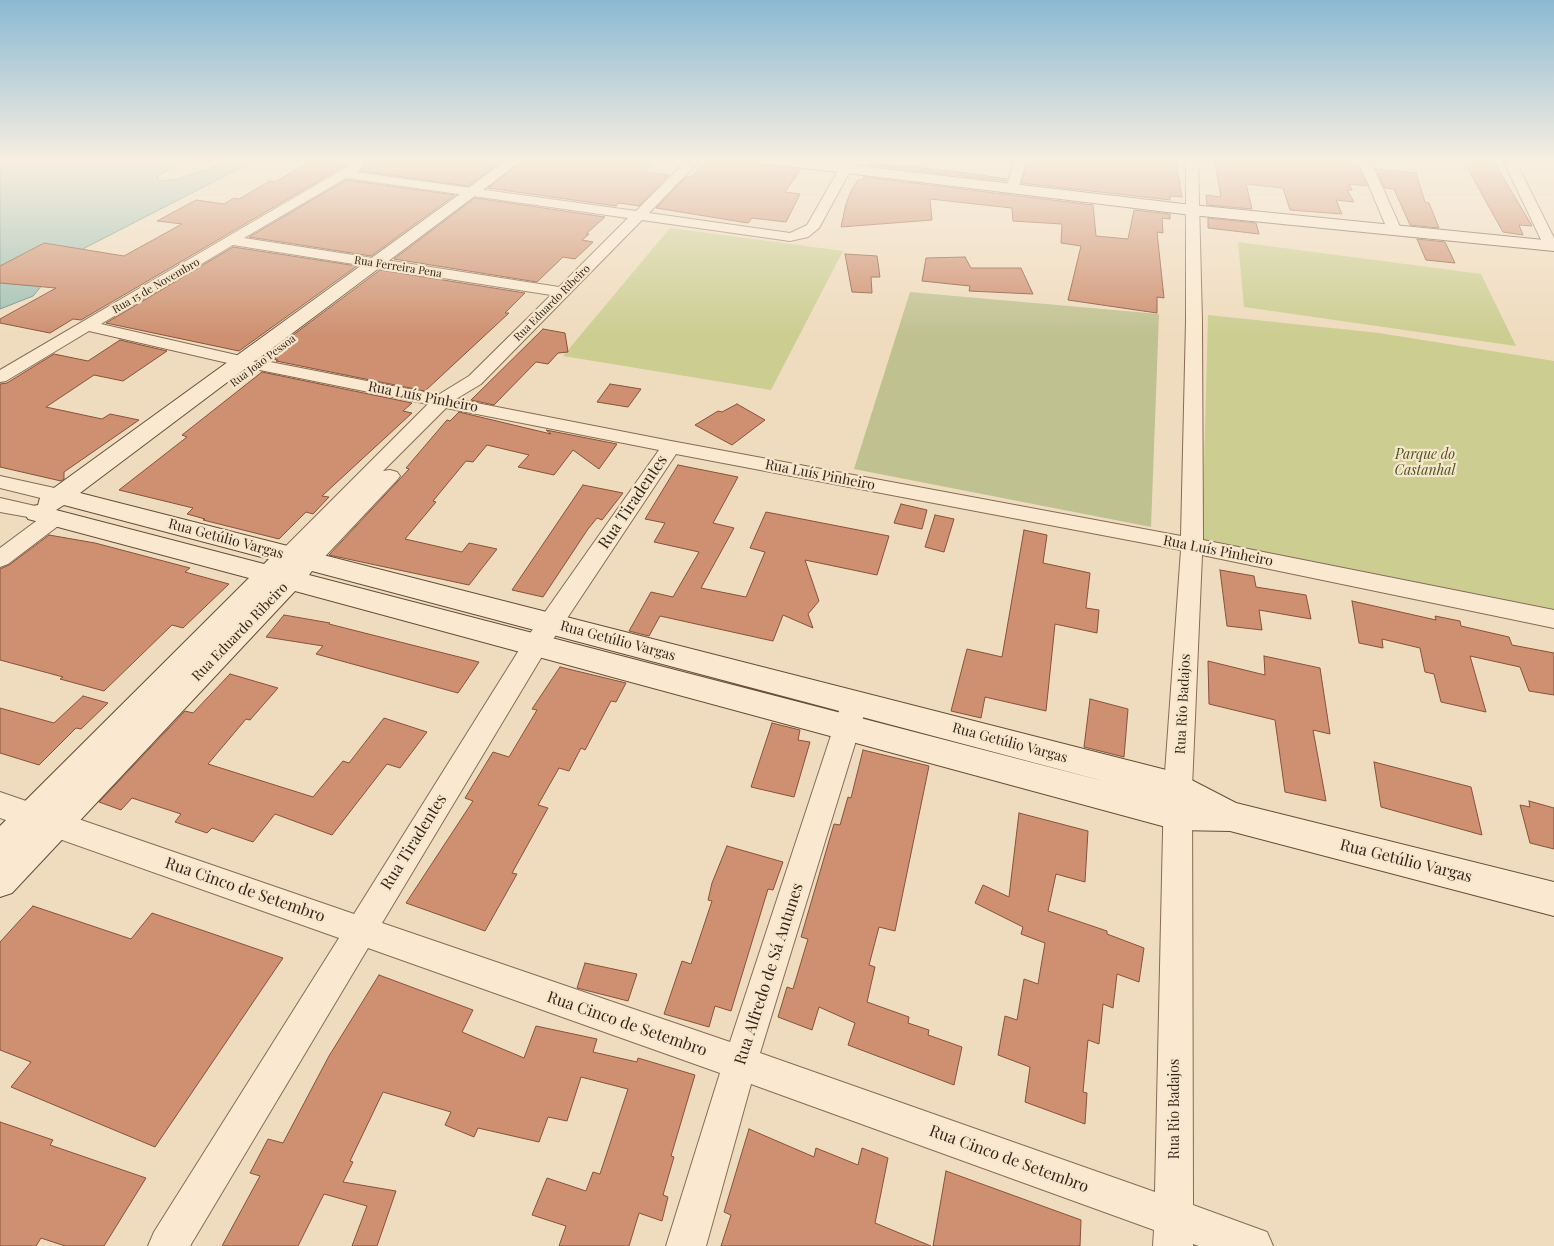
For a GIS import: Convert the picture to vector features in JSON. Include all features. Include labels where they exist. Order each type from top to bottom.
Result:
[{"type":"street","name":"Rua 15 de Novembro","points":[[0,377],[268,220]]},
{"type":"street","name":"Rua João Pessoa","points":[[0,559],[58,507],[442,220]]},
{"type":"street","name":"Rua Eduardo Ribeiro","points":[[0,881],[44,820],[451,402],[634,220]]},
{"type":"street","points":[[680,220],[783,236],[796,236],[812,228],[816,220]]},
{"type":"street","name":"Rua Rio Badajos","points":[[1174,1232],[1177,801],[1192,545],[1192,220]]},
{"type":"street","points":[[1290,220],[1553,246]]},
{"type":"street","points":[[1390,220],[1395,231]]},
{"type":"street","points":[[1540,220],[1553,246]]},
{"type":"street","name":"Rua Ferreira Pena","points":[[233,241],[563,292]]},
{"type":"street","name":"Rua Luís Pinheiro","points":[[88,326],[252,363],[671,447],[1192,545],[1554,619]]},
{"type":"street","name":"Rua Tiradentes","points":[[168,1246],[542,634],[671,447]]},
{"type":"street","name":"Rua Getúlio Vargas","points":[[0,482],[58,507],[1230,816],[1554,898]]},
{"type":"street","name":"Rua Getúlio Vargas","points":[[0,505],[58,507]]},
{"type":"street","name":"Rua João Pessoa","points":[[0,541],[58,507]]},
{"type":"street","name":"Rua Alfredo de Sá Antunes","points":[[686,1246],[740,1063],[851,716]]},
{"type":"street","name":"Rua Cinco de Setembro","points":[[0,805],[740,1063],[1174,1232],[1253,1246]]},
{"type":"street","name":"Rua Eduardo Ribeiro","points":[[0,849],[44,820]]},
{"type":"green space","points":[[670,228],[843,251],[771,390],[563,356]]},
{"type":"green space","points":[[1238,242],[1481,274],[1516,346],[1244,307]]},
{"type":"green space","points":[[910,292],[1159,314],[1151,527],[854,469]]},
{"type":"green space","name":"Parque do Castanhal","points":[[1208,315],[1379,333],[1554,361],[1554,613],[1202,543]]},
{"type":"shaded area","points":[[0,220],[139,220],[36,273],[43,284],[33,296],[0,309]]},
{"type":"building","points":[[252,220],[81,320],[73,319],[50,333],[0,323],[0,319],[56,288],[0,283],[0,266],[44,243],[124,256],[182,224],[157,221]]},
{"type":"building","points":[[278,220],[420,220],[371,256],[249,237]]},
{"type":"building","points":[[446,220],[601,220],[582,240],[593,242],[575,259],[563,257],[537,282],[394,259]]},
{"type":"building","points":[[730,220],[750,220],[748,223]]},
{"type":"building","points":[[842,220],[930,220],[841,227]]},
{"type":"building","points":[[1094,220],[1096,236],[1128,239],[1132,220],[1162,220],[1163,233],[1157,232],[1164,298],[1157,297],[1157,313],[1068,300],[1081,246],[1061,243],[1062,224],[1013,221]]},
{"type":"building","points":[[1208,220],[1256,223],[1259,234],[1208,228]]},
{"type":"building","points":[[1408,220],[1436,220],[1439,228],[1410,225]]},
{"type":"building","points":[[1496,220],[1529,220],[1532,226],[1519,225],[1523,235],[1503,232]]},
{"type":"building","points":[[1417,239],[1445,242],[1455,263],[1426,260]]},
{"type":"building","points":[[233,247],[357,266],[239,351],[106,323]]},
{"type":"building","points":[[845,254],[877,256],[880,277],[871,277],[872,293],[852,292]]},
{"type":"building","points":[[965,257],[971,268],[1021,268],[1033,294],[969,291],[970,286],[922,281],[926,258]]},
{"type":"building","points":[[380,270],[525,293],[505,313],[509,313],[425,391],[276,361],[278,360],[274,359],[276,358],[265,356]]},
{"type":"building","points":[[543,329],[565,333],[568,352],[558,353],[548,364],[536,362],[494,405],[471,400]]},
{"type":"building","points":[[120,340],[167,351],[123,381],[94,375],[46,407],[102,419],[110,414],[139,420],[64,472],[64,479],[61,481],[0,467],[0,384],[7,383],[54,354],[88,361]]},
{"type":"building","points":[[262,372],[412,403],[403,411],[412,413],[322,496],[329,497],[313,514],[306,512],[279,539],[203,520],[205,519],[187,514],[193,508],[119,490],[187,437],[182,435]]},
{"type":"building","points":[[610,384],[641,389],[628,407],[597,402]]},
{"type":"building","points":[[737,404],[765,420],[732,445],[695,425],[718,411],[722,412]]},
{"type":"building","points":[[459,412],[551,434],[546,430],[617,444],[599,469],[573,450],[554,475],[518,467],[529,455],[487,445],[473,462],[466,461],[433,501],[436,502],[405,539],[462,552],[469,543],[497,549],[469,585],[329,555],[409,469],[406,468],[447,420],[450,421]]},
{"type":"building","points":[[678,465],[738,477],[713,523],[734,528],[701,588],[746,597],[765,552],[750,548],[766,512],[889,536],[877,575],[805,560],[819,601],[808,614],[813,628],[783,615],[773,641],[660,616],[649,636],[629,631],[651,592],[673,597],[699,552],[654,542],[665,523],[645,519]]},
{"type":"building","points":[[583,485],[623,493],[602,520],[597,518],[588,529],[543,597],[512,590]]},
{"type":"building","points":[[901,504],[927,510],[922,529],[894,523]]},
{"type":"building","points":[[935,515],[954,519],[944,552],[925,547]]},
{"type":"building","points":[[1024,530],[1047,535],[1043,563],[1090,573],[1086,608],[1099,610],[1097,633],[1055,624],[1046,711],[985,697],[981,718],[951,711],[967,649],[1002,657]]},
{"type":"building","points":[[49,535],[95,543],[190,568],[185,572],[229,584],[183,628],[172,625],[104,691],[60,679],[63,677],[0,660],[0,569],[9,565]]},
{"type":"building","points":[[1220,570],[1254,576],[1256,587],[1306,595],[1311,619],[1259,610],[1262,630],[1227,626]]},
{"type":"building","points":[[1352,601],[1436,620],[1435,616],[1460,621],[1461,626],[1509,637],[1512,645],[1554,653],[1554,695],[1529,691],[1520,667],[1470,656],[1486,712],[1441,702],[1434,674],[1425,672],[1420,648],[1382,639],[1383,648],[1359,643]]},
{"type":"building","points":[[284,615],[330,623],[479,662],[458,693],[316,654],[323,646],[266,637]]},
{"type":"building","points":[[1264,656],[1320,668],[1330,734],[1313,730],[1326,801],[1285,792],[1275,720],[1209,704],[1208,661],[1265,675]]},
{"type":"building","points":[[560,667],[626,683],[616,702],[611,701],[585,750],[581,748],[569,771],[559,768],[538,805],[548,808],[512,873],[517,874],[485,931],[406,903],[473,801],[465,798],[493,752],[509,757],[537,710],[532,709]]},
{"type":"building","points":[[230,674],[278,688],[250,720],[246,719],[208,764],[313,797],[343,761],[349,763],[384,718],[427,732],[400,768],[387,764],[332,835],[275,814],[253,842],[212,828],[207,833],[175,822],[181,814],[132,798],[121,810],[99,802],[185,711],[193,713]]},
{"type":"building","points":[[83,696],[108,703],[81,729],[76,728],[39,765],[0,753],[0,708],[54,723]]},
{"type":"building","points":[[1090,699],[1128,709],[1124,757],[1084,747]]},
{"type":"building","points":[[772,723],[800,730],[798,740],[810,742],[794,797],[751,787]]},
{"type":"building","points":[[863,750],[929,766],[895,931],[879,927],[869,965],[875,967],[867,1002],[909,1017],[908,1023],[929,1030],[928,1035],[962,1047],[954,1085],[848,1045],[855,1023],[819,1007],[812,1030],[778,1017],[787,987],[793,989],[808,939],[801,937],[834,824],[840,825],[848,797],[851,798]]},
{"type":"building","points":[[1374,762],[1471,787],[1482,835],[1381,807]]},
{"type":"building","points":[[1529,801],[1554,808],[1554,849],[1530,843],[1520,805],[1530,807]]},
{"type":"building","points":[[1019,813],[1088,831],[1085,882],[1056,874],[1048,911],[1107,931],[1107,934],[1144,948],[1139,982],[1117,974],[1113,1008],[1103,1004],[1099,1044],[1088,1040],[1083,1092],[1087,1093],[1085,1124],[1025,1102],[1030,1067],[998,1055],[1005,1016],[1017,1020],[1024,979],[1038,984],[1045,943],[1021,934],[1023,927],[975,903],[983,885],[1009,897]]},
{"type":"building","points":[[727,846],[783,862],[773,890],[768,889],[731,1011],[715,1006],[709,1027],[664,1014],[682,961],[691,964],[712,901],[708,900],[712,883]]},
{"type":"building","points":[[33,906],[131,939],[152,913],[283,958],[155,1147],[11,1087],[31,1062],[0,1050],[0,942]]},
{"type":"building","points":[[585,963],[637,974],[628,1001],[577,988]]},
{"type":"building","points":[[379,975],[473,1010],[462,1032],[524,1058],[536,1026],[597,1039],[593,1052],[637,1062],[638,1058],[695,1075],[671,1156],[674,1157],[663,1195],[668,1197],[662,1221],[639,1213],[629,1246],[559,1246],[566,1226],[532,1215],[547,1178],[586,1191],[593,1172],[600,1174],[628,1089],[581,1077],[567,1121],[548,1117],[539,1142],[478,1128],[474,1137],[445,1125],[451,1112],[383,1092],[350,1161],[353,1162],[343,1182],[396,1191],[377,1246],[352,1246],[367,1206],[324,1194],[298,1246],[222,1246],[260,1176],[250,1173],[268,1139],[283,1143],[329,1056]]},
{"type":"building","points":[[0,1122],[53,1140],[50,1145],[146,1178],[104,1246],[65,1246],[41,1238],[36,1246],[0,1246]]},
{"type":"building","points":[[749,1129],[814,1157],[816,1148],[858,1165],[862,1148],[888,1158],[875,1223],[931,1246],[721,1246],[731,1215],[724,1212]]},
{"type":"building","points":[[946,1171],[1081,1220],[1080,1246],[933,1246]]}]
